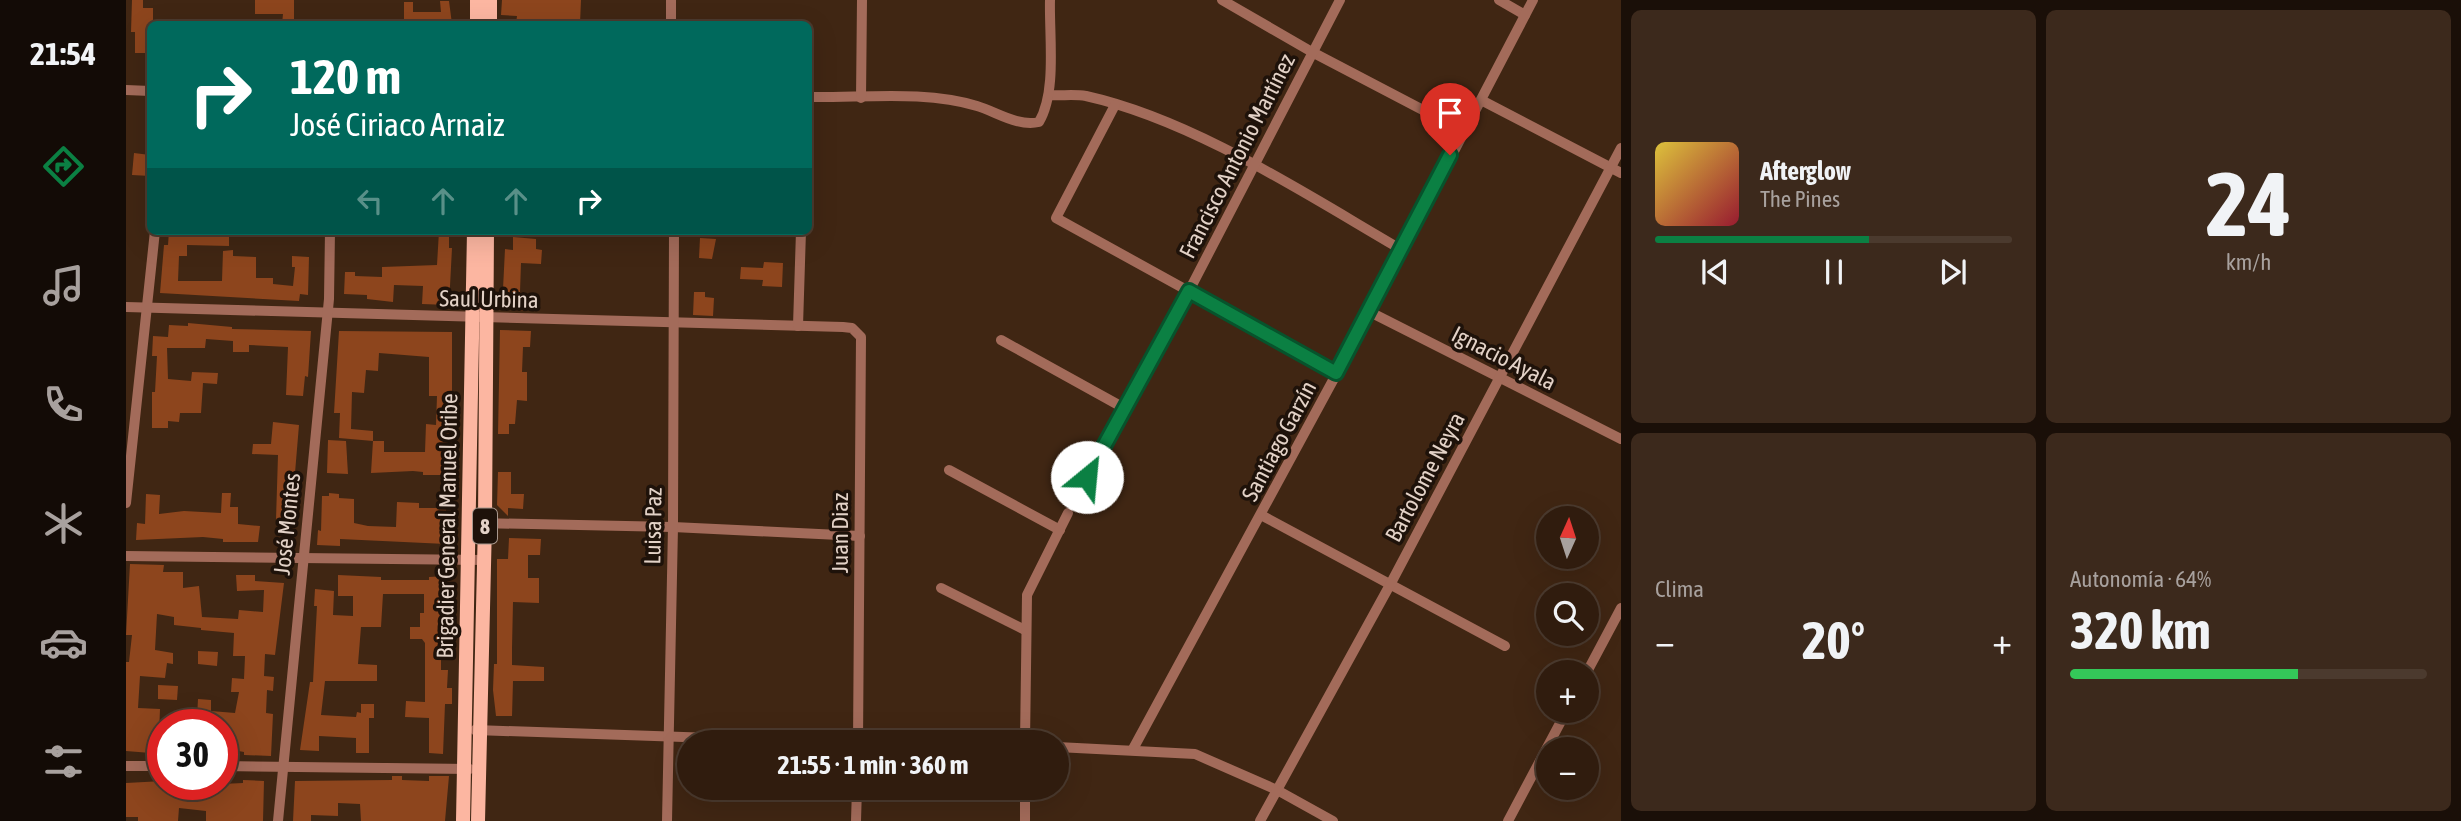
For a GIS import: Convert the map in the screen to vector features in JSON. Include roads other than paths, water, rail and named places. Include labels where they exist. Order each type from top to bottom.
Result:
[{"type":"main road","points":[[477,0],[477,21]]},
{"type":"main road","points":[[490,0],[490,21]]},
{"type":"main road","name":"Brigadier General Manuel Oribe","points":[[463,821],[472,769],[474,730],[480,253],[475,235]]},
{"type":"main road","name":"Brigadier General Manuel Oribe","points":[[480,253],[486,235]]},
{"type":"main road","name":"Brigadier General Manuel Oribe","points":[[472,769],[478,821]]},
{"type":"street","points":[[671,0],[671,21]]},
{"type":"street","points":[[861,98],[862,0]]},
{"type":"street","points":[[812,97],[944,98],[1029,124],[1039,122],[1049,96],[1050,0]]},
{"type":"street","points":[[1222,0],[1312,52],[1462,131]]},
{"type":"street","name":"Francisco Antonio Martínez","points":[[1087,477],[1189,291],[1340,0]]},
{"type":"street","points":[[1499,0],[1525,15]]},
{"type":"street","name":"Santiago Garzín","points":[[1133,749],[1370,312],[1462,131],[1533,0]]},
{"type":"street","points":[[126,90],[147,91]]},
{"type":"street","points":[[1049,96],[1083,96],[1161,121],[1254,164],[1402,250]]},
{"type":"street","points":[[1481,100],[1621,173]]},
{"type":"street","points":[[1115,105],[1056,218],[1336,373]]},
{"type":"street","name":"Bartolome Neyra","points":[[1260,821],[1391,583],[1621,148]]},
{"type":"street","points":[[126,503],[155,235]]},
{"type":"street","name":"José Montes","points":[[278,821],[326,314],[330,235]]},
{"type":"street","name":"Luisa Paz","points":[[667,821],[673,527],[674,235]]},
{"type":"street","points":[[798,326],[801,235]]},
{"type":"street","name":"Saul Urbina","points":[[126,307],[852,328]]},
{"type":"street","name":"Ignacio Ayala","points":[[1370,312],[1621,439]]},
{"type":"street","name":"Juan Diaz","points":[[852,328],[861,337],[858,730]]},
{"type":"street","points":[[1001,340],[1124,408]]},
{"type":"street","points":[[949,470],[1059,530]]},
{"type":"street","points":[[1026,730],[1027,595],[1068,513]]},
{"type":"street","points":[[1261,515],[1505,646]]},
{"type":"street","points":[[477,523],[673,527],[860,536]]},
{"type":"street","points":[[126,556],[477,560]]},
{"type":"street","points":[[941,588],[1025,630]]},
{"type":"street","points":[[1593,660],[1621,608]]},
{"type":"street","points":[[1508,821],[1560,723]]},
{"type":"street","points":[[474,730],[677,737]]},
{"type":"street","points":[[1069,747],[1195,754],[1277,790],[1333,821]]},
{"type":"street","points":[[126,766],[147,766]]},
{"type":"street","points":[[238,766],[472,769]]},
{"type":"street","points":[[856,821],[857,800]]},
{"type":"street","points":[[1025,800],[1025,821]]}]
